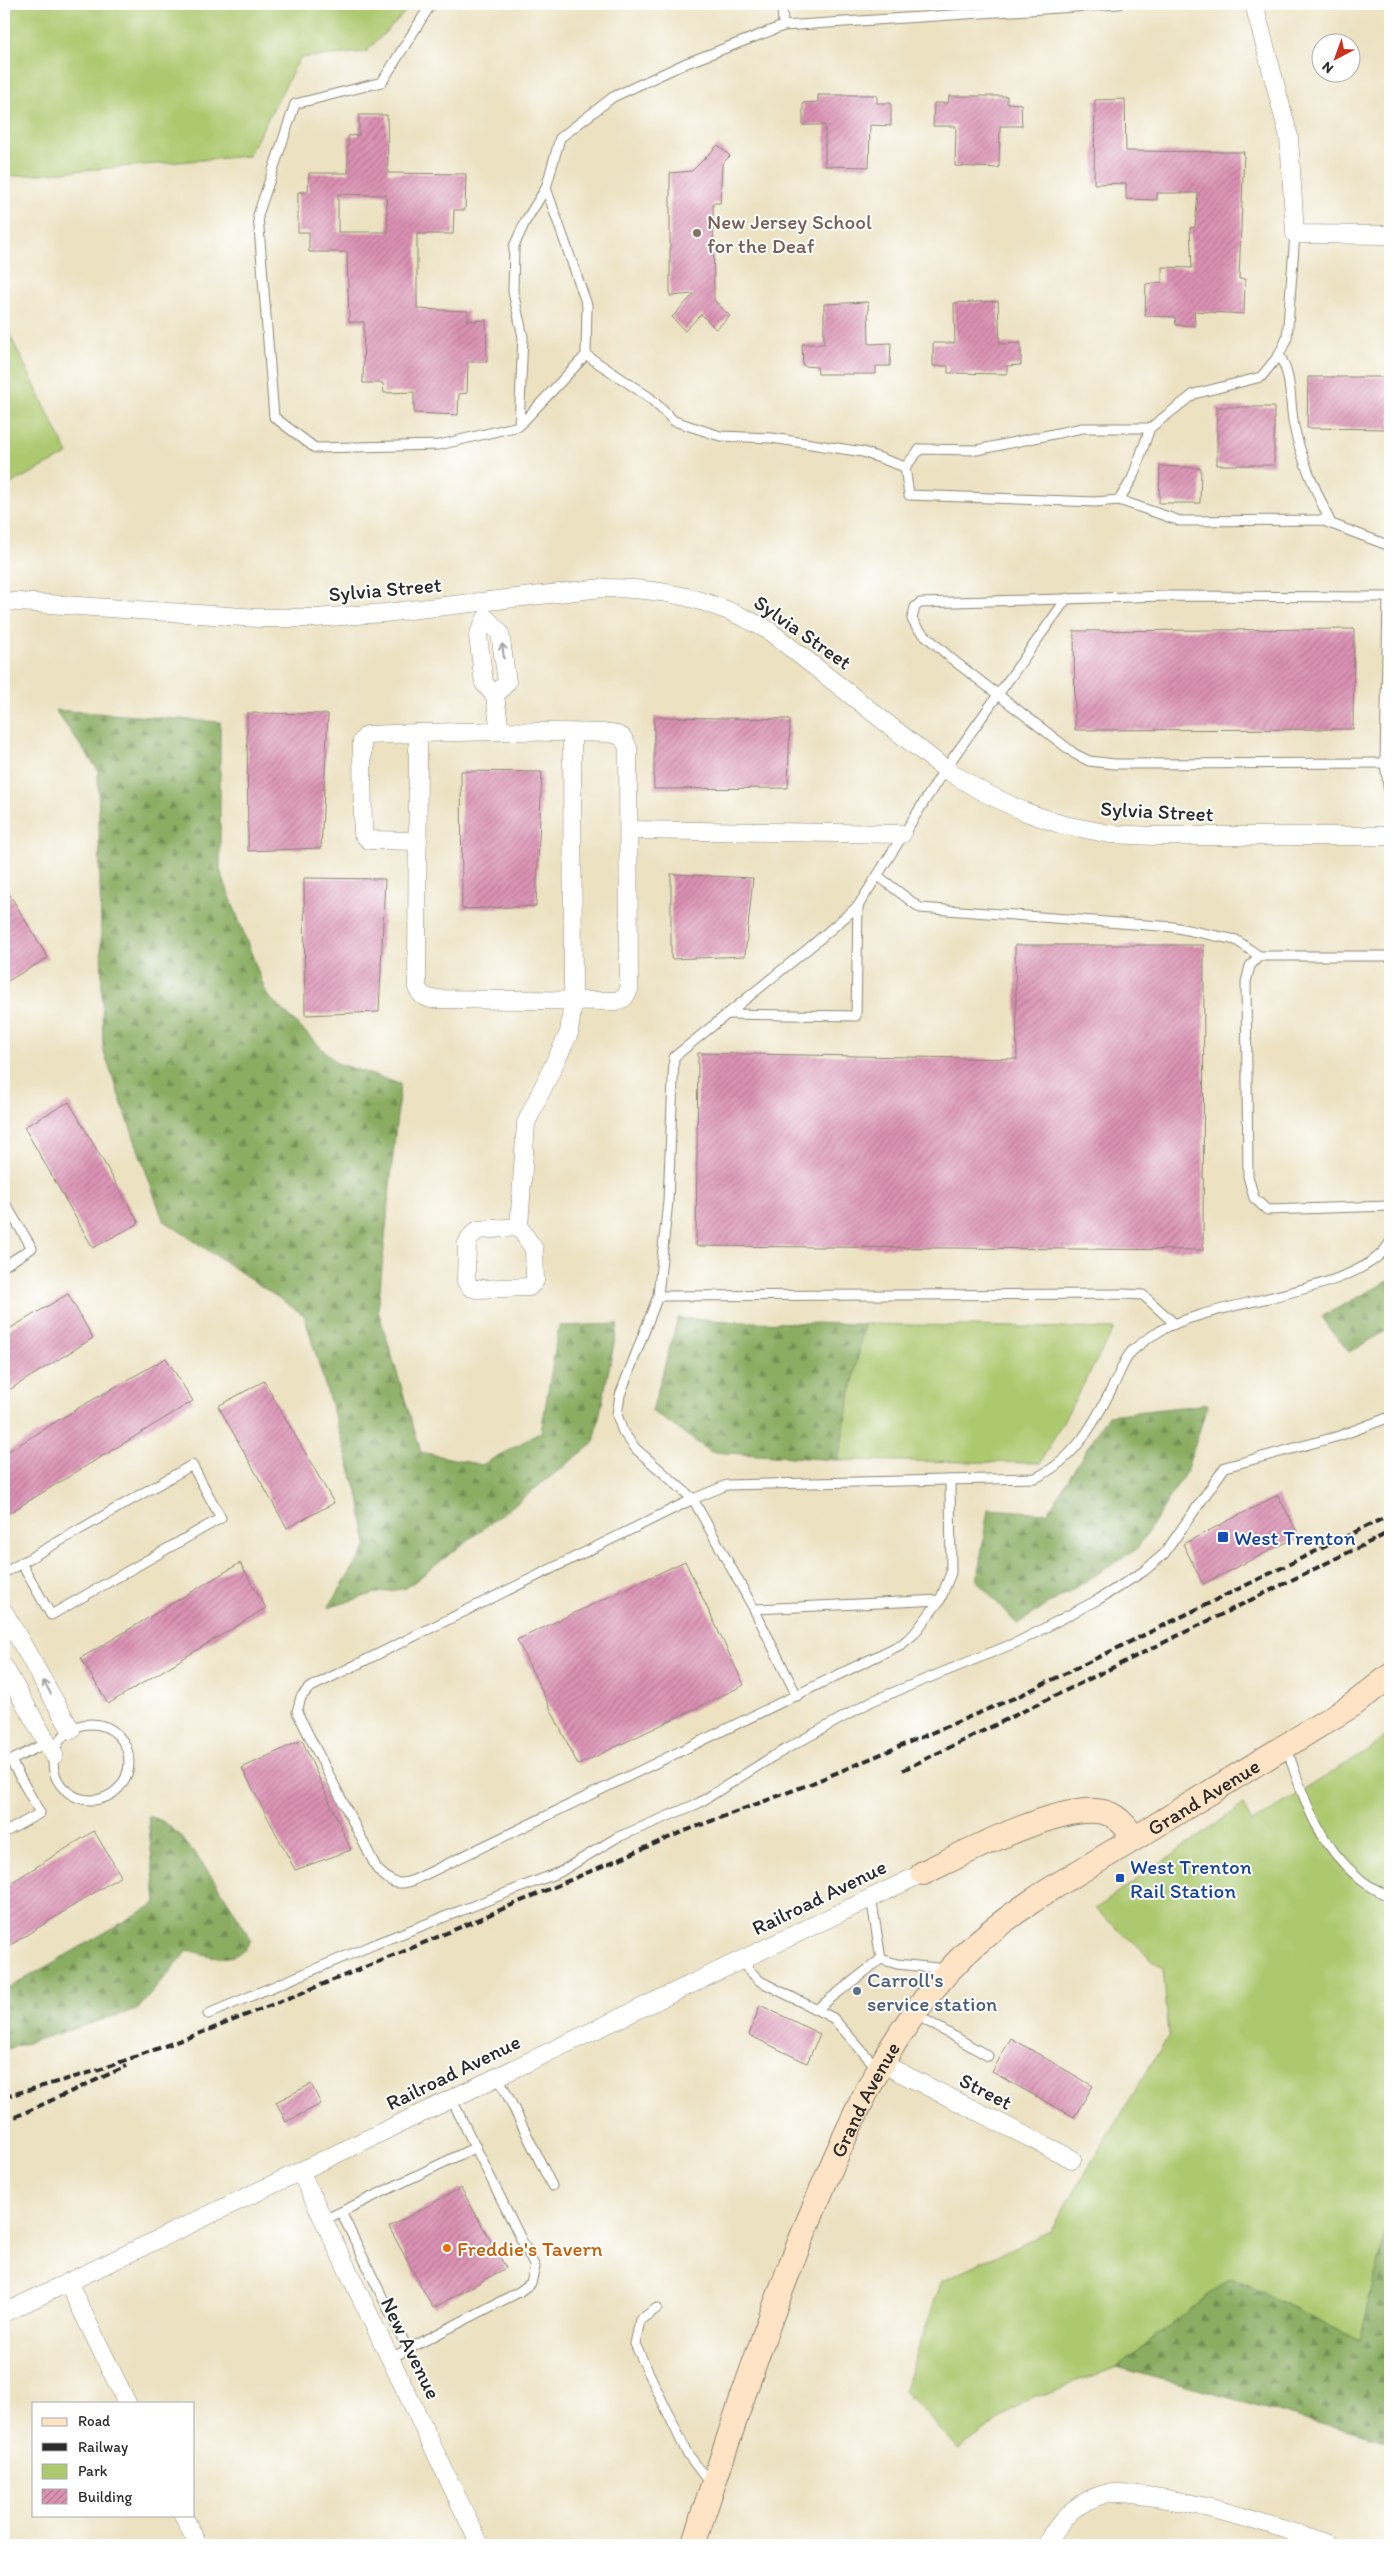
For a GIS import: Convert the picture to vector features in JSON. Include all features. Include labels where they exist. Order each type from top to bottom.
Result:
[{"type":"main road","name":"Grand Avenue","points":[[693,2545],[766,2329],[801,2238],[839,2148],[879,2066],[914,2013],[966,1953],[1021,1908],[1354,1704],[1390,1676]]},
{"type":"main road","points":[[923,1873],[998,1837],[1045,1820],[1089,1810],[1105,1812],[1116,1817],[1135,1838]]},
{"type":"street","points":[[1254,4],[1289,137],[1295,234],[1390,235]]},
{"type":"street","name":"Sylvia Street","points":[[4,601],[258,618],[306,618],[485,610],[602,588],[636,588],[669,592],[707,601],[738,614],[768,630],[945,769],[981,791],[1023,811],[1060,824],[1110,834],[1154,836],[1390,836]]},
{"type":"street","points":[[485,610],[500,633],[507,682],[495,696],[500,732]]},
{"type":"street","points":[[418,733],[418,841],[417,988],[422,995],[431,999],[616,1002],[624,998],[629,990],[629,830],[628,746],[622,737],[612,733],[500,732],[418,733],[367,735],[362,741],[363,834],[369,840],[418,841]]},
{"type":"street","points":[[519,1227],[478,1230],[472,1236],[467,1243],[466,1281],[470,1286],[477,1289],[529,1287],[535,1281],[534,1249],[519,1227],[526,1123],[569,1033],[573,1001],[572,733]]},
{"type":"street","points":[[629,830],[902,834]]},
{"type":"street","points":[[4,1612],[71,1730]]},
{"type":"street","points":[[4,1667],[54,1747]]},
{"type":"street","name":"Railroad Avenue","points":[[4,2314],[300,2170],[923,1873]]},
{"type":"street","name":"Street","points":[[879,2066],[1072,2159]]},
{"type":"street","name":"New Avenue","points":[[300,2170],[480,2545]]},
{"type":"street","points":[[68,2282],[127,2402]]},
{"type":"street","points":[[1047,2545],[1055,2529],[1068,2514],[1085,2502],[1106,2494],[1125,2493],[1205,2507],[1275,2526],[1327,2545]]},
{"type":"street","points":[[184,2516],[198,2545]]},
{"type":"lane","points":[[431,4],[382,82],[295,104],[258,215],[274,417],[315,448],[439,445],[519,426],[586,355],[586,305],[546,188]]},
{"type":"lane","points":[[782,4],[784,26]]},
{"type":"lane","points":[[519,426],[522,338],[513,292],[514,246],[525,222],[546,188],[560,138],[613,97],[684,64],[784,26],[1119,4]]},
{"type":"lane","points":[[1119,500],[1132,479],[1150,428],[1194,394],[1261,377],[1279,355],[1288,338],[1295,234]]},
{"type":"lane","points":[[586,355],[649,397],[674,421],[720,436],[772,438],[863,452],[905,467]]},
{"type":"lane","points":[[1279,355],[1287,368],[1294,426],[1306,469],[1330,524]]},
{"type":"lane","points":[[1150,428],[1082,428],[977,450],[920,449],[905,467],[909,495],[1095,502],[1119,500],[1180,521],[1322,520],[1390,546]]},
{"type":"lane","points":[[1388,763],[1115,764],[1089,761],[1075,754],[953,660],[917,628],[912,619],[915,608],[920,604],[1067,598],[1389,597],[1388,763],[1390,800]]},
{"type":"lane","points":[[796,1696],[754,1609],[693,1499],[636,1449],[623,1432],[617,1415],[620,1395],[658,1296],[668,1201],[674,1057],[858,906],[945,769],[1067,598]]},
{"type":"lane","points":[[878,876],[920,908],[1173,927],[1236,940],[1259,956],[1390,956]]},
{"type":"lane","points":[[727,1014],[856,1016],[858,906]]},
{"type":"lane","points":[[1259,956],[1250,966],[1246,982],[1248,1176],[1254,1198],[1267,1210],[1390,1206]]},
{"type":"lane","points":[[4,1207],[6,1205],[32,1248],[4,1266]]},
{"type":"lane","points":[[950,1480],[951,1573],[940,1600],[914,1634],[902,1644],[403,1884],[394,1882],[377,1869],[297,1712],[301,1697],[308,1688],[693,1499],[727,1485],[1035,1478],[1054,1469],[1076,1448],[1113,1387],[1130,1352],[1160,1330],[1195,1316],[1325,1283],[1379,1259],[1390,1242]]},
{"type":"lane","points":[[658,1296],[1143,1295],[1175,1324]]},
{"type":"lane","points":[[208,2014],[376,1944],[560,1872],[616,1838],[699,1804],[772,1757],[872,1701],[1020,1642],[1099,1598],[1136,1575],[1164,1554],[1225,1467],[1339,1436],[1390,1417]]},
{"type":"lane","points":[[4,1573],[21,1563],[192,1465],[221,1518],[51,1615],[21,1563]]},
{"type":"lane","points":[[754,1609],[940,1600]]},
{"type":"lane","points":[[89,1724],[102,1726],[113,1731],[122,1740],[128,1752],[127,1776],[120,1788],[99,1800],[86,1800],[75,1796],[64,1789],[57,1779],[54,1767],[54,1747],[71,1730],[89,1724]]},
{"type":"lane","points":[[4,1833],[40,1813],[7,1762],[42,1745],[54,1747]]},
{"type":"lane","points":[[1286,1746],[1308,1811],[1333,1852],[1361,1880],[1390,1897]]},
{"type":"lane","points":[[871,1897],[880,1959]]},
{"type":"lane","points":[[880,1959],[897,1964],[951,1969]]},
{"type":"lane","points":[[817,2009],[880,1959]]},
{"type":"lane","points":[[739,1960],[760,1981],[833,2018],[879,2066]]},
{"type":"lane","points":[[914,2013],[988,2056]]},
{"type":"lane","points":[[498,2076],[552,2186]]},
{"type":"lane","points":[[391,2358],[519,2292],[532,2283],[535,2267],[451,2098]]},
{"type":"lane","points":[[324,2220],[476,2147]]},
{"type":"lane","points":[[341,2212],[408,2350]]},
{"type":"lane","points":[[658,2308],[640,2320],[635,2344],[687,2453],[712,2487]]},
{"type":"green space","points":[[4,4],[413,4],[366,52],[300,58],[248,156],[4,177]]},
{"type":"green space","points":[[4,323],[68,454],[4,487]]},
{"type":"green space","points":[[55,710],[220,722],[220,870],[267,995],[337,1063],[400,1084],[378,1310],[421,1452],[482,1465],[541,1432],[559,1326],[618,1324],[594,1443],[406,1588],[372,1594],[328,1608],[367,1546],[359,1498],[304,1315],[163,1220],[103,1050],[98,770]]},
{"type":"green space","points":[[1390,1280],[1390,1329],[1349,1352],[1321,1317]]},
{"type":"green space","points":[[678,1318],[744,1322],[864,1324],[838,1460],[711,1452],[652,1411]]},
{"type":"green space","points":[[864,1324],[1114,1329],[1040,1463],[838,1460]]},
{"type":"green space","points":[[1208,1404],[1186,1472],[1137,1549],[1017,1624],[977,1581],[988,1509],[1047,1513],[1108,1415]]},
{"type":"green space","points":[[1390,1731],[1390,2217],[1359,2340],[1231,2277],[1117,2367],[1026,2401],[959,2449],[904,2391],[942,2280],[1050,2231],[1169,2035],[1163,1969],[1095,1909],[1243,1805],[1252,1823],[1377,1744]]},
{"type":"green space","points":[[148,1816],[162,1821],[173,1829],[185,1842],[211,1876],[251,1940],[238,1954],[231,1957],[215,1957],[188,1950],[138,2009],[4,2050],[4,1991],[156,1903]]},
{"type":"green space","points":[[1390,2217],[1390,2442],[1117,2367],[1231,2277],[1359,2340]]},
{"type":"building","points":[[818,95],[877,95],[877,103],[891,103],[891,126],[870,125],[869,167],[825,166],[825,125],[803,125],[803,103],[818,102]]},
{"type":"building","points":[[949,96],[1007,96],[1007,103],[1021,104],[1022,126],[1000,126],[999,168],[955,166],[956,126],[933,126],[934,103],[948,103]]},
{"type":"building","points":[[1125,99],[1126,151],[1244,152],[1239,279],[1245,279],[1244,314],[1194,311],[1195,326],[1176,325],[1175,317],[1145,316],[1146,284],[1162,282],[1162,267],[1192,268],[1190,228],[1195,227],[1198,193],[1157,193],[1157,200],[1126,199],[1126,183],[1094,184],[1095,100]]},
{"type":"building","points":[[359,115],[387,115],[388,173],[466,174],[465,210],[454,210],[453,234],[417,234],[417,309],[468,311],[468,321],[486,320],[487,362],[468,362],[467,393],[459,394],[458,415],[414,413],[414,392],[384,393],[383,383],[363,383],[364,322],[349,322],[347,252],[309,252],[309,232],[298,232],[298,192],[308,192],[309,173],[348,173],[348,136],[359,135]],"holes":[[[338,194],[386,195],[388,232],[338,232]]]},
{"type":"building","points":[[718,145],[730,156],[722,164],[720,203],[713,203],[714,300],[730,316],[716,329],[701,314],[685,331],[672,317],[694,294],[670,296],[670,173],[692,171]]},
{"type":"building","points":[[998,301],[1000,344],[1021,343],[1021,365],[1007,366],[1007,374],[948,373],[948,366],[933,366],[933,343],[955,343],[954,303]]},
{"type":"building","points":[[868,302],[869,344],[891,343],[890,366],[876,366],[876,374],[818,374],[817,367],[803,366],[802,344],[824,344],[824,304]]},
{"type":"building","points":[[1308,377],[1390,377],[1390,429],[1307,428]]},
{"type":"building","points":[[1217,407],[1274,407],[1274,465],[1217,465]]},
{"type":"building","points":[[1160,466],[1201,468],[1200,503],[1159,503]]},
{"type":"building","points":[[1354,629],[1353,729],[1075,730],[1074,631]]},
{"type":"building","points":[[247,713],[328,714],[321,848],[248,851]]},
{"type":"building","points":[[654,717],[790,719],[788,788],[654,789]]},
{"type":"building","points":[[461,771],[542,772],[536,906],[462,909]]},
{"type":"building","points":[[671,874],[753,878],[745,956],[671,959]]},
{"type":"building","points":[[304,878],[385,879],[379,1012],[305,1015]]},
{"type":"building","points":[[4,885],[48,958],[4,983]]},
{"type":"building","points":[[1015,945],[1204,945],[1203,1250],[696,1246],[698,1053],[1017,1059]]},
{"type":"building","points":[[69,1102],[139,1223],[93,1248],[24,1127]]},
{"type":"building","points":[[68,1294],[93,1338],[4,1393],[4,1332]]},
{"type":"building","points":[[166,1358],[193,1401],[4,1516],[4,1454],[80,1407]]},
{"type":"building","points":[[264,1381],[334,1503],[287,1528],[218,1406]]},
{"type":"building","points":[[1278,1495],[1299,1536],[1203,1584],[1183,1544]]},
{"type":"building","points":[[685,1561],[744,1685],[578,1765],[517,1640]]},
{"type":"building","points":[[240,1563],[266,1608],[108,1704],[81,1658]]},
{"type":"building","points":[[302,1740],[351,1850],[295,1870],[242,1768]]},
{"type":"building","points":[[94,1831],[121,1876],[4,1949],[4,1887]]},
{"type":"building","points":[[760,2005],[820,2034],[807,2063],[749,2035]]},
{"type":"building","points":[[1011,2038],[1093,2086],[1074,2117],[992,2072]]},
{"type":"building","points":[[311,2084],[321,2104],[286,2122],[276,2102]]},
{"type":"building","name":"Freddie's Tavern","points":[[461,2188],[506,2268],[433,2308],[389,2227]]},
{"type":"railway","points":[[4,2097],[99,2070],[214,2028],[400,1953],[682,1832],[810,1784],[1019,1696],[1390,1515]]},
{"type":"railway","points":[[903,1770],[1390,1532]]},
{"type":"railway","points":[[4,2122],[127,2066]]},
{"type":"place","name":"New Jersey School for the Deaf","points":[[697,233]]},
{"type":"place","name":"West Trenton","points":[[1223,1537]]},
{"type":"place","name":"West Trenton Rail Station","points":[[1120,1878]]},
{"type":"place","name":"Carroll's service station","points":[[857,1991]]},
{"type":"place","name":"Freddie's Tavern","points":[[447,2248]]}]
